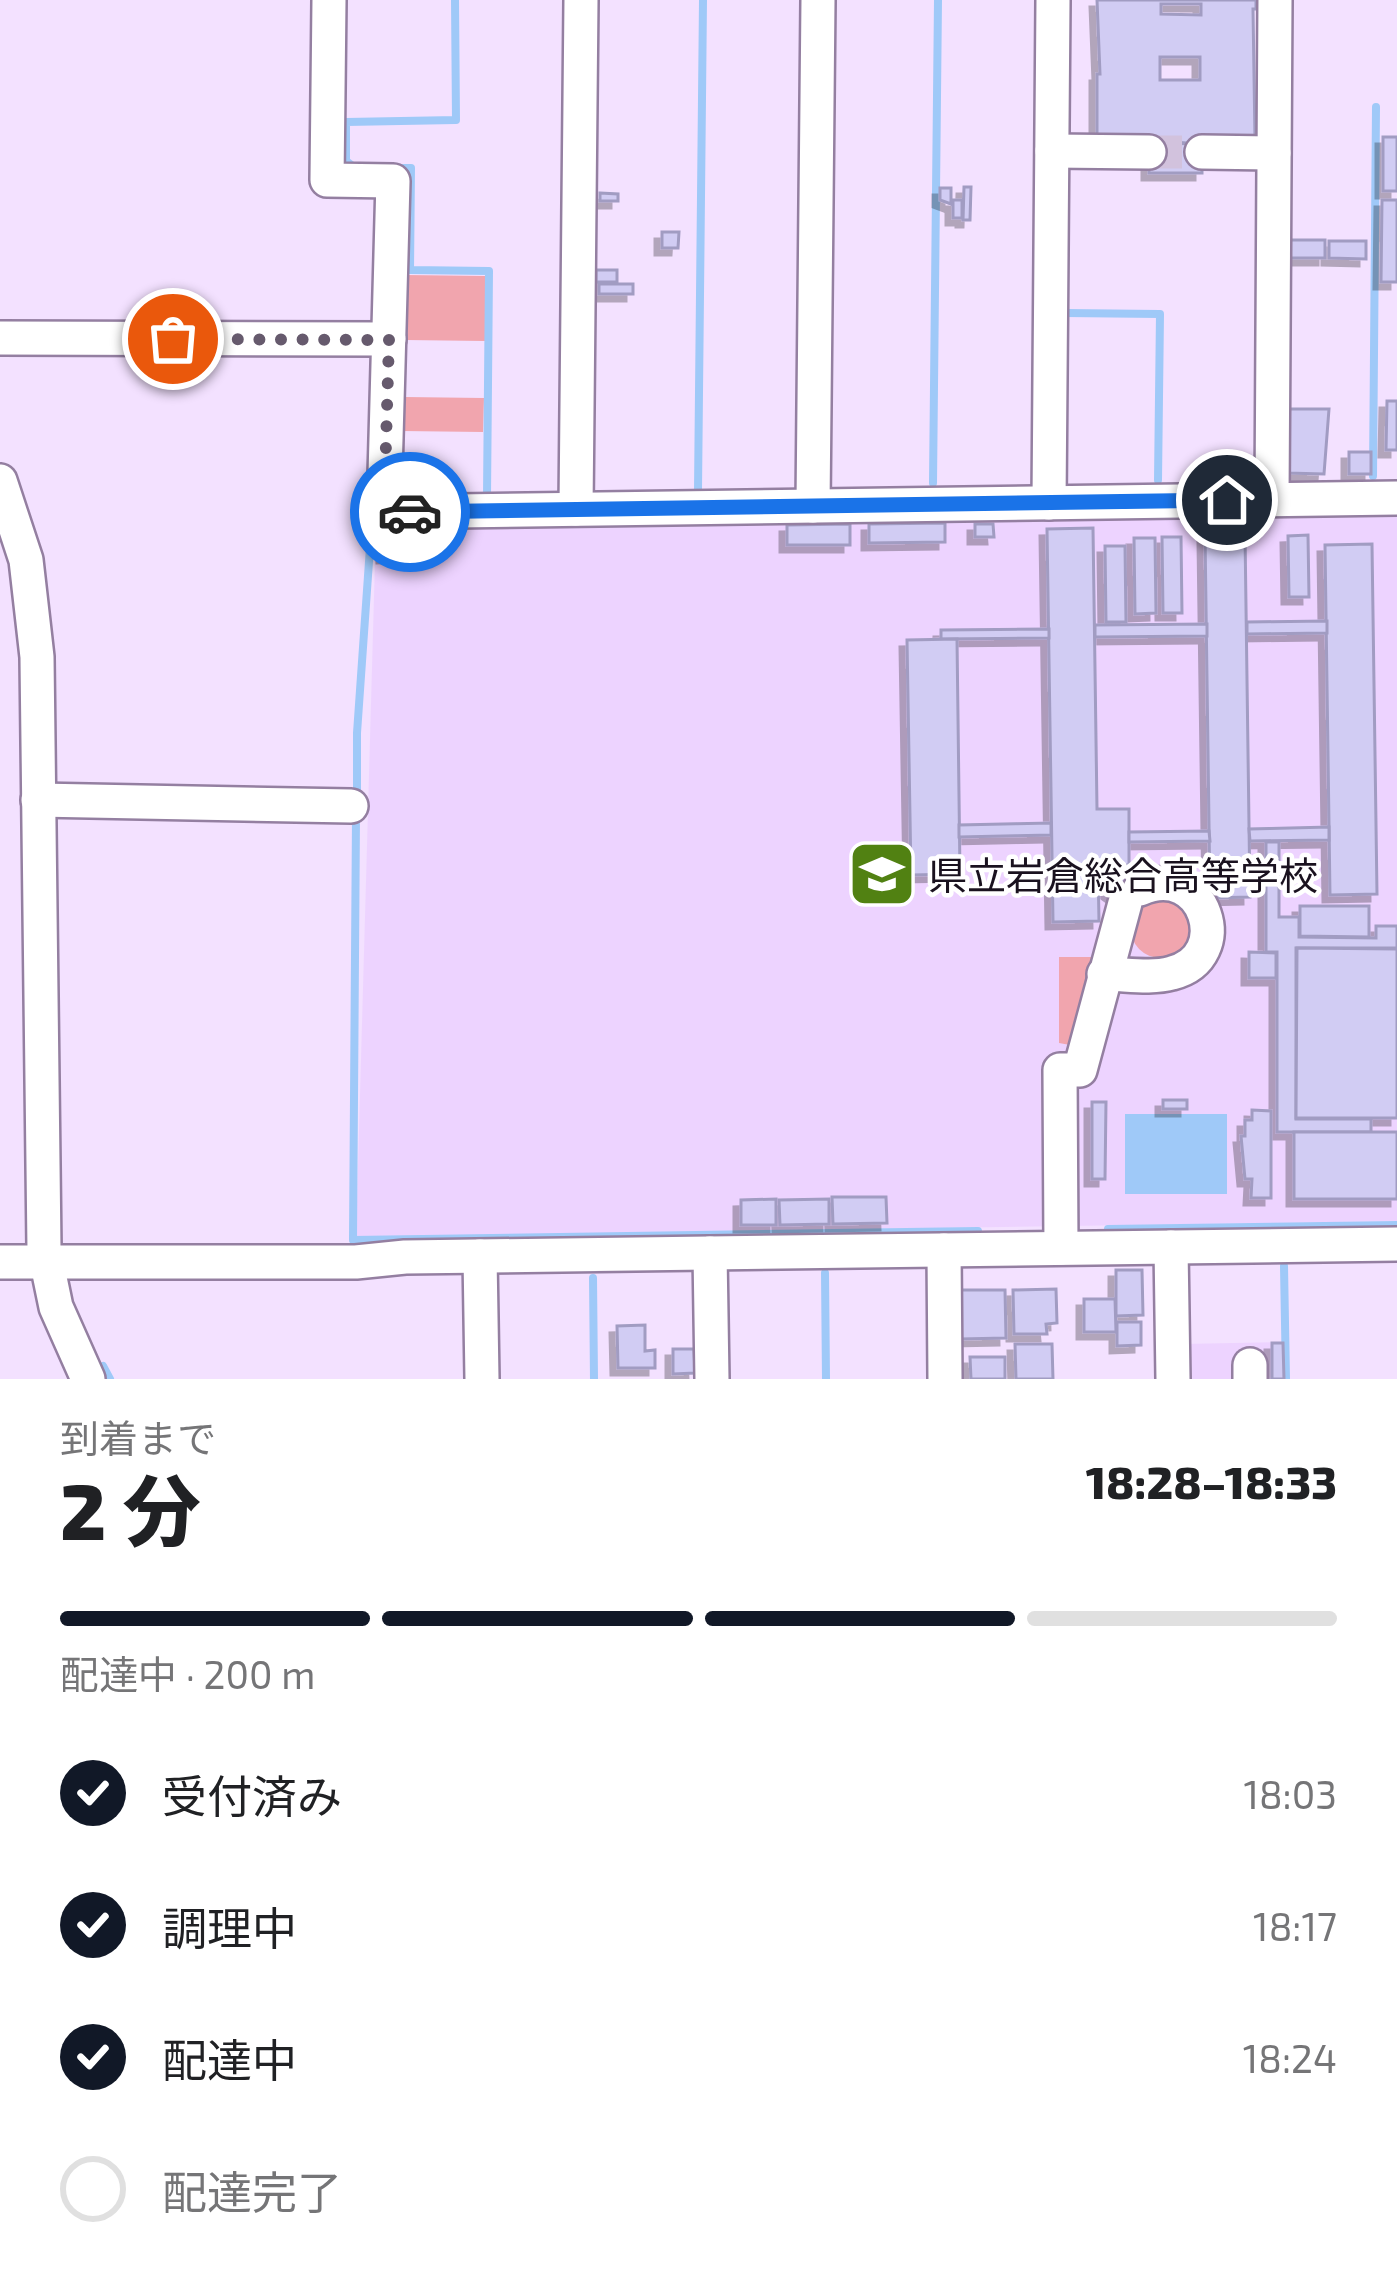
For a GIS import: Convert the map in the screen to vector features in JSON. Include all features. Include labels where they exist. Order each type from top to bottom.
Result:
[{"type":"street","points":[[329,0],[327,180],[393,181],[384,512],[1397,498]]},
{"type":"street","points":[[576,509],[581,0]]},
{"type":"street","points":[[813,506],[818,0]]},
{"type":"street","points":[[1049,503],[1053,0]]},
{"type":"street","points":[[1272,500],[1276,0]]},
{"type":"street","points":[[1052,152],[1150,152]]},
{"type":"street","points":[[1202,152],[1274,153]]},
{"type":"street","points":[[0,338],[389,340]]},
{"type":"street","points":[[0,481],[26,560],[38,657],[47,1262],[56,1307],[88,1379]]},
{"type":"street","points":[[38,800],[351,806]]},
{"type":"street","points":[[1061,1248],[1060,1070],[1080,1070],[1104,974],[1132,896],[1162,883],[1197,899],[1207,922],[1196,959],[1174,973],[1104,974]]},
{"type":"street","points":[[0,1262],[356,1262],[480,1256],[1397,1244]]},
{"type":"street","points":[[1171,1247],[1173,1379]]},
{"type":"street","points":[[944,1250],[945,1379]]},
{"type":"street","points":[[710,1253],[712,1379]]},
{"type":"street","points":[[480,1256],[482,1379]]},
{"type":"shaded area","points":[[405,275],[485,276],[485,341],[405,340]]},
{"type":"shaded area","points":[[405,397],[484,398],[483,432],[401,431]]},
{"type":"shaded area","name":"県立岩倉総合高等学校","points":[[1397,510],[1397,1221],[356,1237],[376,526]]},
{"type":"shaded area","points":[[1161,896],[1183,905],[1192,927],[1183,949],[1161,958],[1139,949],[1130,927],[1139,905]]},
{"type":"shaded area","points":[[1059,957],[1092,957],[1070,1045],[1059,1043]]},
{"type":"shaded area","points":[[1284,1342],[1284,1379],[1184,1379],[1183,1344]]},
{"type":"water","points":[[1125,1114],[1227,1114],[1227,1194],[1125,1194]]},
{"type":"building","points":[[1097,0],[1256,0],[1255,139],[1202,144],[1097,137]],"holes":[[[1161,4],[1201,4],[1201,15],[1161,14]],[[1160,57],[1200,57],[1200,80],[1160,80]]]},
{"type":"building","points":[[1383,137],[1397,137],[1397,191],[1383,191]]},
{"type":"building","points":[[1149,143],[1202,144],[1202,173],[1149,173]]},
{"type":"building","points":[[964,187],[971,187],[970,220],[963,220]]},
{"type":"building","points":[[940,188],[951,188],[951,204],[940,200]]},
{"type":"building","points":[[600,193],[618,194],[618,201],[600,201]]},
{"type":"building","points":[[953,200],[962,200],[962,218],[953,218]]},
{"type":"building","points":[[1382,200],[1397,200],[1397,282],[1381,282]]},
{"type":"building","points":[[662,232],[679,232],[678,248],[662,248]]},
{"type":"building","points":[[1283,240],[1325,240],[1325,258],[1283,258]]},
{"type":"building","points":[[1329,241],[1366,241],[1366,259],[1329,258]]},
{"type":"building","points":[[596,270],[617,270],[617,282],[596,282]]},
{"type":"building","points":[[599,284],[633,284],[633,294],[599,294]]},
{"type":"building","points":[[1387,401],[1397,401],[1397,450],[1386,450]]},
{"type":"building","points":[[1288,409],[1329,409],[1324,474],[1287,473]]},
{"type":"building","points":[[1349,452],[1371,452],[1371,474],[1349,474]]},
{"type":"building","points":[[945,523],[945,542],[869,543],[869,524]]},
{"type":"building","points":[[850,524],[850,545],[787,545],[787,525]]},
{"type":"building","points":[[975,524],[993,524],[994,537],[975,537]]},
{"type":"building","points":[[1093,528],[1097,809],[1129,809],[1129,865],[1098,865],[1099,921],[1053,922],[1047,529]]},
{"type":"building","points":[[383,532],[409,532],[409,555],[384,556]]},
{"type":"building","points":[[1205,534],[1245,534],[1250,897],[1210,898]]},
{"type":"building","points":[[1308,535],[1309,597],[1289,597],[1288,536]]},
{"type":"building","points":[[1162,537],[1181,537],[1182,613],[1163,613]]},
{"type":"building","points":[[1134,538],[1155,538],[1156,613],[1135,614]]},
{"type":"building","points":[[1372,544],[1377,894],[1330,895],[1325,545]]},
{"type":"building","points":[[1105,546],[1125,546],[1126,622],[1106,622]]},
{"type":"building","points":[[1327,621],[1327,633],[1247,634],[1247,622]]},
{"type":"building","points":[[1207,624],[1207,636],[1095,637],[1095,625]]},
{"type":"building","points":[[1049,629],[1049,638],[941,639],[941,630]]},
{"type":"building","points":[[957,639],[960,874],[911,875],[907,640]]},
{"type":"building","points":[[1051,823],[1051,835],[959,837],[959,825]]},
{"type":"building","points":[[1329,827],[1329,840],[1250,841],[1249,829]]},
{"type":"building","points":[[1209,831],[1210,841],[1129,842],[1129,832]]},
{"type":"building","points":[[1266,842],[1279,842],[1279,917],[1299,917],[1299,937],[1376,938],[1376,926],[1397,926],[1397,948],[1296,948],[1296,1119],[1371,1119],[1371,1132],[1277,1132],[1277,952],[1266,952]]},
{"type":"building","points":[[1101,866],[1128,866],[1145,901],[1136,911],[1101,886]]},
{"type":"building","points":[[1300,906],[1369,906],[1369,937],[1300,936]]},
{"type":"building","points":[[1297,948],[1397,949],[1397,1118],[1296,1118]]},
{"type":"building","points":[[1249,952],[1276,953],[1276,978],[1249,978]]},
{"type":"building","points":[[1163,1100],[1187,1100],[1187,1109],[1163,1109]]},
{"type":"building","points":[[1092,1102],[1106,1102],[1105,1179],[1092,1179]]},
{"type":"building","points":[[1252,1110],[1271,1111],[1271,1198],[1251,1198],[1252,1179],[1245,1179],[1241,1136],[1245,1136],[1245,1120],[1252,1120]]},
{"type":"building","points":[[1294,1132],[1397,1132],[1397,1199],[1294,1199]]},
{"type":"building","points":[[832,1197],[886,1197],[887,1223],[833,1224]]},
{"type":"building","points":[[776,1199],[776,1225],[741,1225],[741,1200]]},
{"type":"building","points":[[829,1199],[829,1224],[780,1225],[779,1200]]},
{"type":"building","points":[[1116,1270],[1142,1270],[1143,1315],[1116,1316]]},
{"type":"building","points":[[1056,1289],[1057,1323],[1046,1324],[1047,1334],[1014,1334],[1013,1290]]},
{"type":"building","points":[[959,1290],[1005,1290],[1006,1338],[960,1339]]},
{"type":"building","points":[[1084,1299],[1115,1299],[1116,1332],[1084,1332]]},
{"type":"building","points":[[1117,1322],[1141,1322],[1141,1345],[1117,1346]]},
{"type":"building","points":[[645,1325],[645,1351],[655,1350],[655,1368],[618,1368],[617,1326]]},
{"type":"building","points":[[1272,1343],[1283,1343],[1284,1379],[1272,1379]]},
{"type":"building","points":[[1015,1344],[1052,1344],[1053,1379],[1016,1379]]},
{"type":"building","points":[[673,1349],[694,1349],[695,1373],[673,1374]]},
{"type":"building","points":[[970,1357],[1005,1357],[1005,1379],[971,1379]]},
{"type":"waterway","points":[[354,167],[346,161],[346,122],[456,120],[455,0]]},
{"type":"waterway","points":[[698,491],[703,0]]},
{"type":"waterway","points":[[933,483],[938,0]]},
{"type":"waterway","points":[[1373,476],[1376,107]]},
{"type":"waterway","points":[[393,168],[411,168],[410,270],[489,271],[487,496]]},
{"type":"waterway","points":[[1065,313],[1160,314],[1158,480]]},
{"type":"waterway","points":[[357,801],[371,533]]},
{"type":"waterway","points":[[356,816],[353,1240],[978,1231]]},
{"type":"waterway","points":[[1108,1229],[1397,1225]]},
{"type":"waterway","points":[[1284,1266],[1286,1379]]},
{"type":"waterway","points":[[825,1273],[826,1379]]},
{"type":"waterway","points":[[593,1278],[594,1379]]},
{"type":"waterway","points":[[103,1366],[110,1379]]},
{"type":"tunnel","points":[[1149,152],[1202,152]]},
{"type":"way so far","points":[[173,339],[389,340],[384,512],[410,512]]},
{"type":"place","name":"県立岩倉総合高等学校","points":[[882,874]]},
{"type":"route","points":[[410,512],[1227,500]]}]
